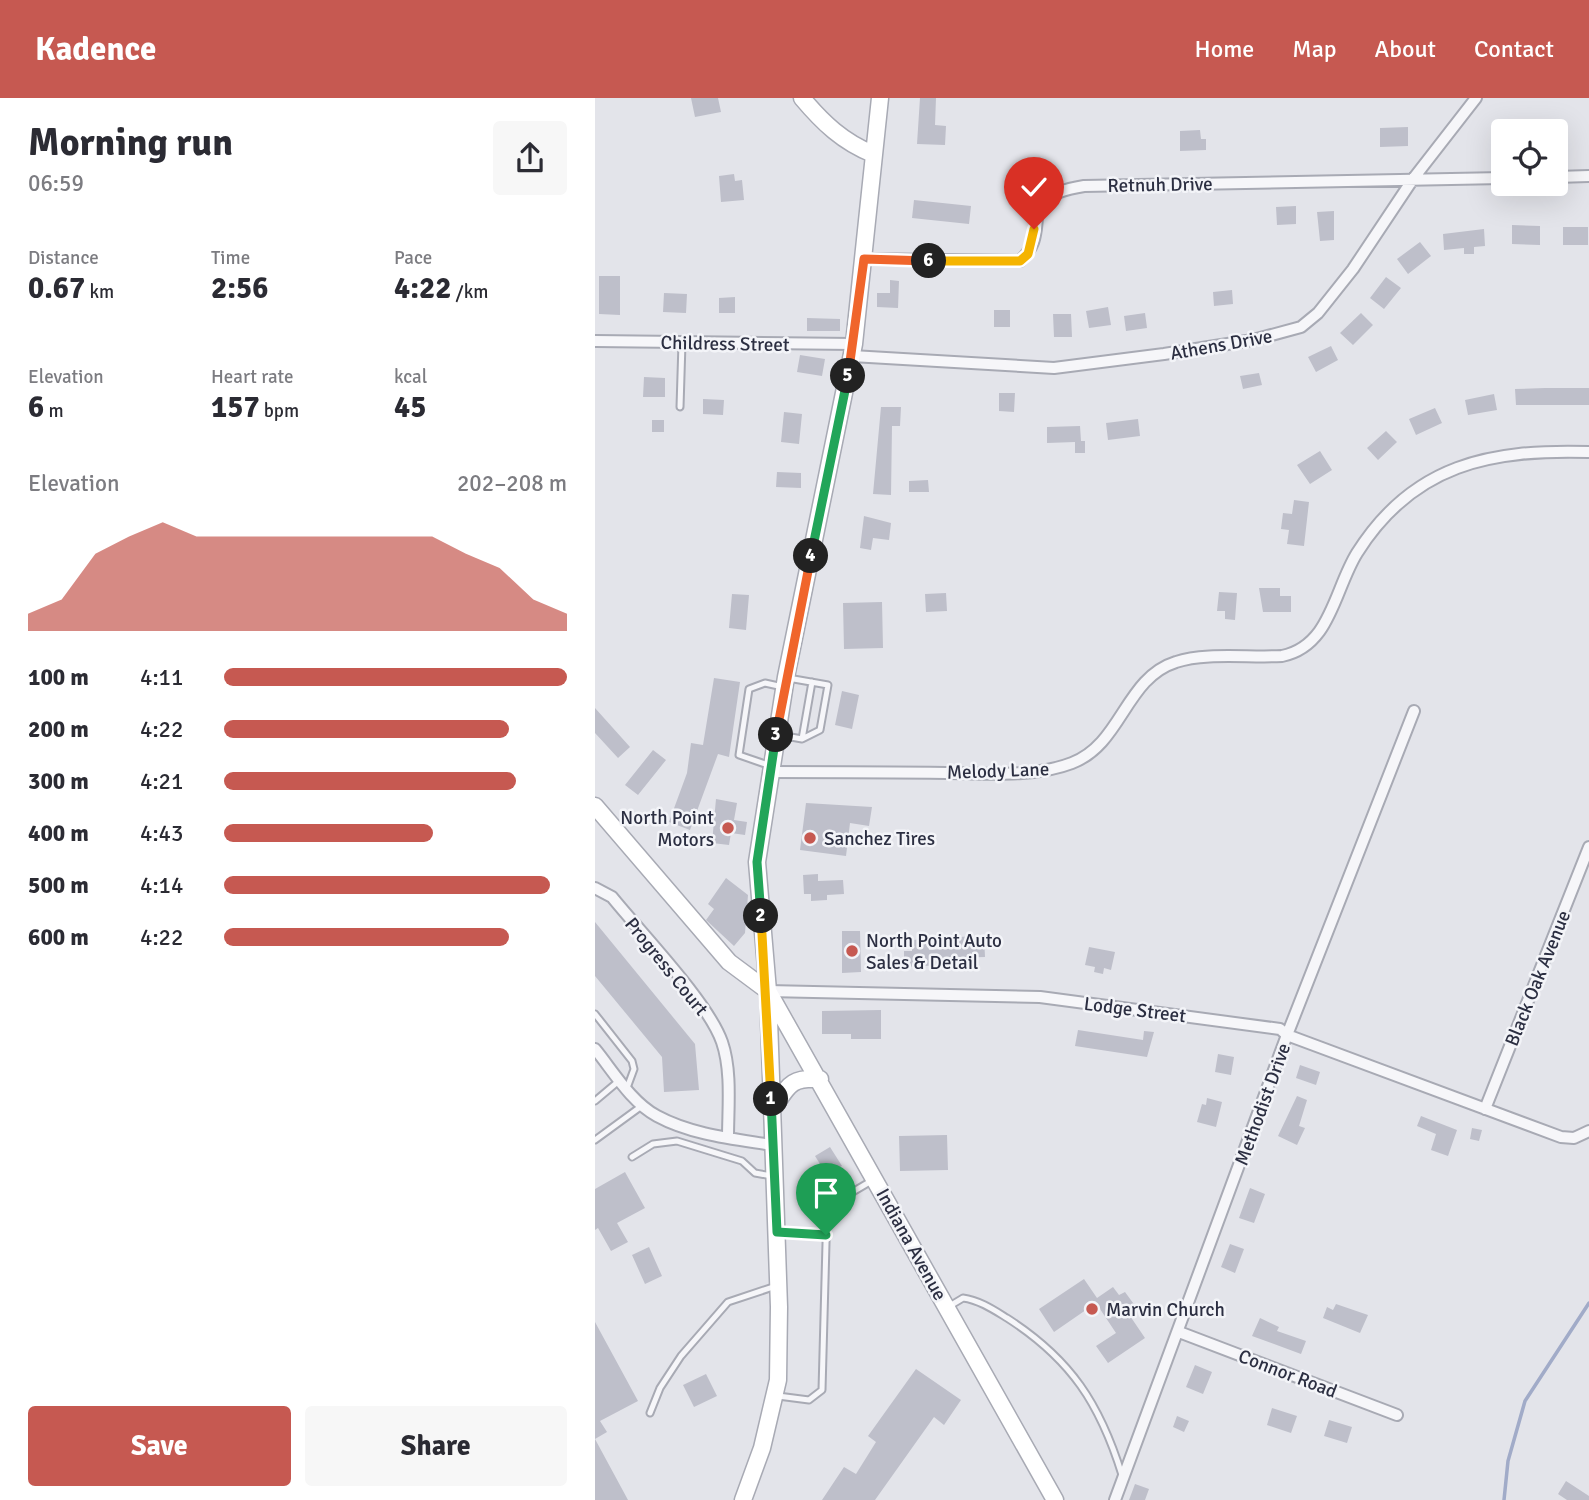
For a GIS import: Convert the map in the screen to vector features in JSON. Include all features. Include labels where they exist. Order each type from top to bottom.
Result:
[{"type":"main road","points":[[802,98],[850,145],[873,155]]},
{"type":"main road","points":[[743,1500],[762,1448],[778,1380],[779,1284],[768,991],[757,862],[776,735],[853,350],[880,98]]},
{"type":"main road","name":"Indiana Avenue","points":[[598,813],[729,962],[768,991],[1055,1500]]},
{"type":"main road","points":[[772,1110],[790,1084],[799,1077],[820,1079]]},
{"type":"street","name":"Athens Drive","points":[[853,350],[1054,368],[1164,354],[1290,331],[1318,313],[1353,269],[1413,179],[1476,98]]},
{"type":"street","points":[[1568,177],[1589,176]]},
{"type":"street","name":"Retnuh Drive","points":[[864,259],[1020,261],[1028,254],[1033,242],[1038,207],[1044,198],[1057,190],[1084,186],[1491,178]]},
{"type":"street","name":"Childress Street","points":[[595,341],[853,350]]},
{"type":"street","name":"Melody Lane","points":[[771,769],[1004,773],[1048,771],[1075,762],[1090,755],[1106,740],[1142,683],[1164,666],[1185,659],[1282,656],[1297,653],[1313,642],[1322,630],[1359,550],[1391,512],[1434,478],[1500,454],[1589,452]]},
{"type":"street","name":"Methodist Drive","points":[[1115,1500],[1287,1035],[1414,711]]},
{"type":"street","name":"Black Oak Avenue","points":[[1485,1109],[1589,847]]},
{"type":"street","name":"Progress Court","points":[[595,888],[612,897],[710,1017],[722,1043],[727,1070],[728,1138]]},
{"type":"street","name":"Lodge Street","points":[[768,991],[1040,997],[1280,1029],[1287,1035],[1561,1138],[1574,1138],[1589,1132]]},
{"type":"street","points":[[595,1049],[623,1084],[657,1116],[728,1138],[772,1144]]},
{"type":"street","name":"Connor Road","points":[[1179,1332],[1397,1415]]},
{"type":"lane","points":[[680,407],[682,343]]},
{"type":"lane","points":[[771,769],[739,755],[749,689],[786,682],[828,684],[820,730],[802,739],[776,735]]},
{"type":"lane","points":[[802,739],[812,682]]},
{"type":"lane","points":[[595,1014],[632,1061],[634,1069],[623,1084],[595,1101]]},
{"type":"lane","points":[[595,1140],[643,1105]]},
{"type":"lane","points":[[632,1157],[653,1144],[677,1141],[742,1161],[755,1173],[775,1177]]},
{"type":"lane","points":[[774,1396],[809,1400],[822,1390],[827,1208],[875,1178]]},
{"type":"lane","points":[[777,1232],[826,1235]]},
{"type":"lane","points":[[650,1413],[660,1388],[681,1356],[728,1302],[779,1284]]},
{"type":"lane","points":[[947,1307],[964,1298],[976,1301],[1016,1324],[1060,1358],[1080,1383],[1096,1410],[1123,1478]]},
{"type":"building","points":[[691,98],[718,98],[721,112],[695,117]]},
{"type":"building","points":[[920,98],[936,98],[935,125],[946,126],[945,145],[917,144]]},
{"type":"building","points":[[1408,127],[1408,146],[1380,147],[1380,128]]},
{"type":"building","points":[[1200,130],[1201,139],[1206,139],[1206,150],[1180,151],[1180,131]]},
{"type":"building","points":[[734,174],[735,181],[742,180],[744,200],[721,202],[719,176]]},
{"type":"building","points":[[914,200],[971,206],[969,224],[912,218]]},
{"type":"building","points":[[1296,206],[1296,224],[1277,225],[1276,207]]},
{"type":"building","points":[[1334,211],[1334,240],[1320,241],[1317,212]]},
{"type":"building","points":[[1512,225],[1540,226],[1540,245],[1512,244]]},
{"type":"building","points":[[1563,227],[1588,227],[1588,245],[1563,245]]},
{"type":"building","points":[[1484,229],[1485,246],[1474,247],[1474,254],[1464,254],[1464,248],[1444,250],[1443,234]]},
{"type":"building","points":[[1420,242],[1431,256],[1408,274],[1397,259]]},
{"type":"building","points":[[599,276],[620,276],[620,315],[599,314]]},
{"type":"building","points":[[1386,277],[1401,288],[1384,309],[1370,298]]},
{"type":"building","points":[[890,280],[899,281],[898,308],[877,307],[877,293],[890,293]]},
{"type":"building","points":[[1232,290],[1233,304],[1214,306],[1213,292]]},
{"type":"building","points":[[664,293],[687,294],[686,313],[663,312]]},
{"type":"building","points":[[735,297],[735,313],[719,313],[719,298]]},
{"type":"building","points":[[1108,307],[1111,325],[1089,328],[1086,311]]},
{"type":"building","points":[[994,310],[1010,310],[1010,327],[994,327]]},
{"type":"building","points":[[1145,313],[1147,328],[1126,331],[1124,316]]},
{"type":"building","points":[[1361,313],[1373,325],[1353,345],[1340,333]]},
{"type":"building","points":[[1053,314],[1071,314],[1072,337],[1054,337]]},
{"type":"building","points":[[807,318],[840,319],[840,331],[807,331]]},
{"type":"building","points":[[1331,346],[1338,360],[1316,372],[1308,357]]},
{"type":"building","points":[[800,355],[825,359],[822,376],[797,372]]},
{"type":"building","points":[[1259,373],[1262,385],[1243,389],[1240,376]]},
{"type":"building","points":[[644,377],[665,378],[665,397],[643,397]]},
{"type":"building","points":[[1589,388],[1589,405],[1516,405],[1515,389]]},
{"type":"building","points":[[999,393],[1015,393],[1014,412],[999,411]]},
{"type":"building","points":[[1494,394],[1497,410],[1468,415],[1465,400]]},
{"type":"building","points":[[703,399],[724,400],[723,415],[703,414]]},
{"type":"building","points":[[881,407],[901,407],[900,426],[892,426],[891,495],[873,494]]},
{"type":"building","points":[[1435,408],[1442,423],[1416,435],[1409,419]]},
{"type":"building","points":[[784,412],[802,414],[799,444],[781,442]]},
{"type":"building","points":[[1138,419],[1140,436],[1108,440],[1106,423]]},
{"type":"building","points":[[652,420],[664,420],[664,432],[652,432]]},
{"type":"building","points":[[1080,426],[1081,441],[1085,441],[1085,453],[1075,453],[1075,442],[1047,443],[1047,427]]},
{"type":"building","points":[[1386,431],[1397,442],[1378,460],[1367,448]]},
{"type":"building","points":[[1320,451],[1332,470],[1310,484],[1297,465]]},
{"type":"building","points":[[777,472],[801,473],[801,488],[776,487]]},
{"type":"building","points":[[928,480],[929,492],[909,492],[909,481]]},
{"type":"building","points":[[1294,500],[1309,502],[1304,546],[1287,544],[1289,530],[1281,529],[1283,513],[1292,514]]},
{"type":"building","points":[[864,516],[891,523],[889,540],[873,538],[871,550],[860,548]]},
{"type":"building","points":[[1259,588],[1280,588],[1280,596],[1291,596],[1291,612],[1263,612]]},
{"type":"building","points":[[1219,592],[1237,593],[1235,620],[1225,619],[1225,611],[1217,611]]},
{"type":"building","points":[[946,593],[947,611],[926,612],[925,594]]},
{"type":"building","points":[[732,594],[749,595],[746,630],[729,628]]},
{"type":"building","points":[[882,602],[883,648],[844,649],[843,603]]},
{"type":"building","points":[[714,678],[740,682],[729,757],[718,754],[690,830],[669,822],[687,773],[691,743],[703,745]]},
{"type":"building","points":[[842,691],[859,695],[852,729],[835,725]]},
{"type":"building","points":[[595,708],[630,747],[618,758],[595,733]]},
{"type":"building","points":[[653,750],[666,760],[638,795],[625,785]]},
{"type":"building","points":[[716,799],[737,803],[734,820],[747,822],[745,835],[731,833],[729,845],[712,843]]},
{"type":"building","points":[[806,803],[872,807],[869,826],[850,823],[846,856],[800,850]]},
{"type":"building","points":[[818,874],[818,881],[843,880],[844,894],[827,895],[827,900],[811,901],[811,894],[804,894],[803,875]]},
{"type":"building","points":[[726,878],[748,895],[745,933],[734,946],[706,920],[714,909],[708,904]]},
{"type":"building","points":[[595,922],[695,1044],[699,1090],[664,1092],[662,1057],[595,976]]},
{"type":"building","points":[[842,931],[860,931],[861,972],[842,973]]},
{"type":"building","points":[[984,936],[985,957],[943,958],[943,965],[904,967],[904,951],[912,951],[912,940],[928,939],[929,950],[956,948],[956,937]]},
{"type":"building","points":[[1089,947],[1115,952],[1111,970],[1104,968],[1103,974],[1094,972],[1095,967],[1085,965]]},
{"type":"building","points":[[881,1010],[881,1039],[851,1039],[851,1034],[822,1034],[822,1011]]},
{"type":"building","points":[[1078,1030],[1143,1040],[1144,1031],[1154,1032],[1147,1057],[1075,1046]]},
{"type":"building","points":[[1218,1054],[1234,1057],[1231,1075],[1215,1072]]},
{"type":"building","points":[[1300,1065],[1320,1072],[1316,1085],[1296,1078]]},
{"type":"building","points":[[1297,1096],[1307,1100],[1299,1126],[1305,1128],[1297,1145],[1278,1136]]},
{"type":"building","points":[[1207,1098],[1222,1102],[1216,1127],[1197,1122],[1202,1104],[1206,1105]]},
{"type":"building","points":[[1421,1116],[1457,1130],[1448,1156],[1431,1150],[1436,1134],[1417,1126]]},
{"type":"building","points":[[1472,1128],[1482,1130],[1479,1141],[1470,1139]]},
{"type":"building","points":[[947,1135],[948,1170],[900,1171],[899,1136]]},
{"type":"building","points":[[830,1147],[842,1166],[827,1175],[815,1156]]},
{"type":"building","points":[[625,1172],[645,1208],[617,1223],[628,1242],[611,1251],[598,1228],[595,1230],[595,1189]]},
{"type":"building","points":[[1250,1188],[1265,1194],[1254,1223],[1239,1218]]},
{"type":"building","points":[[1230,1244],[1244,1249],[1235,1273],[1221,1267]]},
{"type":"building","points":[[649,1247],[662,1276],[645,1284],[632,1255]]},
{"type":"building","points":[[1084,1279],[1097,1298],[1113,1287],[1119,1295],[1125,1292],[1136,1307],[1128,1313],[1145,1338],[1108,1363],[1096,1346],[1116,1333],[1096,1303],[1054,1332],[1039,1309]]},
{"type":"building","points":[[1336,1304],[1368,1315],[1360,1333],[1323,1318],[1327,1307],[1333,1310]]},
{"type":"building","points":[[1260,1318],[1279,1327],[1277,1331],[1306,1341],[1301,1354],[1252,1336]]},
{"type":"building","points":[[595,1322],[638,1401],[600,1421],[607,1432],[595,1439]]},
{"type":"building","points":[[1195,1365],[1212,1372],[1203,1394],[1186,1387]]},
{"type":"building","points":[[916,1369],[961,1400],[944,1425],[934,1417],[875,1500],[822,1500],[844,1467],[856,1474],[876,1442],[868,1436]]},
{"type":"building","points":[[706,1374],[717,1396],[694,1407],[683,1385]]},
{"type":"building","points":[[1272,1408],[1297,1416],[1291,1433],[1267,1425]]},
{"type":"building","points":[[1177,1416],[1189,1421],[1184,1432],[1173,1427]]},
{"type":"building","points":[[1329,1420],[1352,1427],[1347,1443],[1324,1436]]},
{"type":"building","points":[[595,1439],[628,1500],[595,1500]]},
{"type":"building","points":[[1566,1481],[1589,1496],[1589,1500],[1567,1500],[1558,1494]]},
{"type":"building","points":[[1135,1484],[1149,1489],[1145,1500],[1129,1500]]},
{"type":"waterway","points":[[1504,1500],[1508,1461],[1525,1401],[1589,1303]]},
{"type":"place","name":"North Point Motors","points":[[728,828]]},
{"type":"place","name":"Sanchez Tires","points":[[810,838]]},
{"type":"place","name":"North Point Auto Sales & Detail","points":[[852,951]]},
{"type":"place","name":"Marvin Church","points":[[1092,1309]]},
{"type":"route","points":[[826,1235],[777,1232],[768,991],[757,862],[786,677],[852,356],[864,259],[1020,261],[1028,254],[1034,229]]}]
